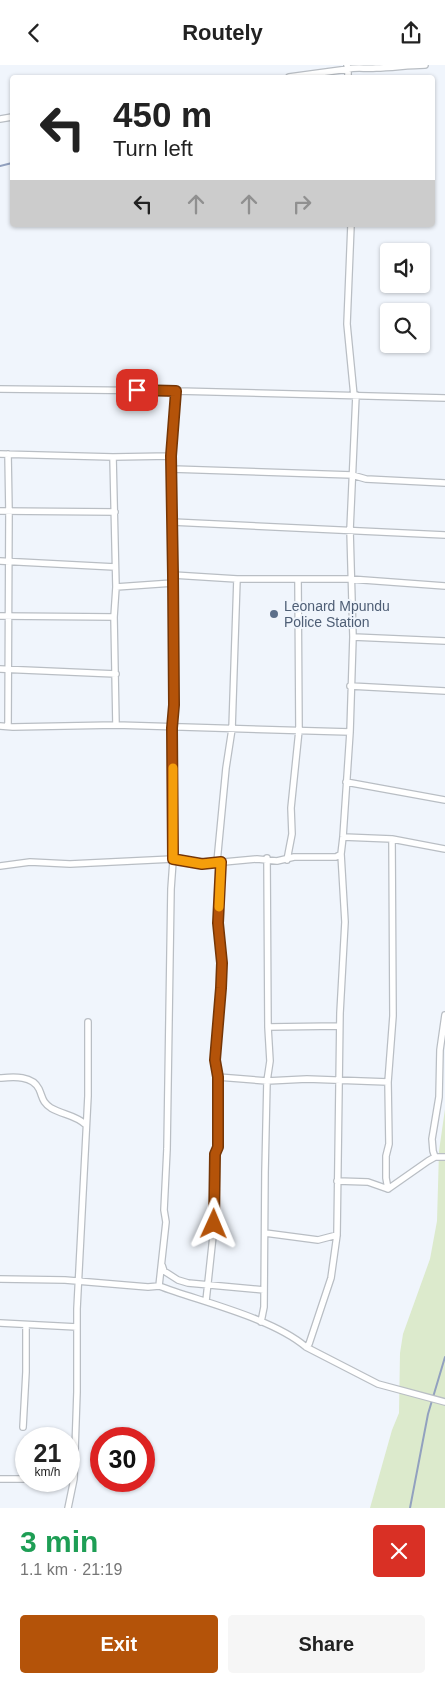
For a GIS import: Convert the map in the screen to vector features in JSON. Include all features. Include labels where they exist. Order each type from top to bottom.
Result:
[{"type":"street","points":[[301,75],[348,67],[376,68],[397,65],[425,65]]},
{"type":"street","points":[[306,1347],[309,1344],[331,1278],[337,1235],[339,1026],[345,922],[341,855],[350,732],[352,637],[350,530],[355,395],[347,324],[351,227]]},
{"type":"street","points":[[0,389],[176,391],[445,398]]},
{"type":"street","points":[[159,1286],[166,1222],[164,1210],[173,859],[172,728],[174,705],[171,456],[176,391]]},
{"type":"street","points":[[0,454],[114,457],[171,456]]},
{"type":"street","points":[[8,454],[8,726]]},
{"type":"street","points":[[114,457],[116,725]]},
{"type":"street","points":[[172,469],[352,475],[366,479],[445,483]]},
{"type":"street","points":[[0,511],[115,512]]},
{"type":"street","points":[[172,522],[445,535]]},
{"type":"street","points":[[0,561],[115,567]]},
{"type":"street","points":[[173,575],[237,579],[350,579],[445,586]]},
{"type":"street","points":[[206,1301],[213,1236],[215,1154],[218,1147],[218,1077],[215,1060],[222,963],[218,923],[219,862],[226,768],[232,729],[237,579]]},
{"type":"street","points":[[287,860],[292,833],[292,808],[299,730],[298,579]]},
{"type":"street","points":[[116,587],[173,583]]},
{"type":"street","points":[[0,616],[114,617]]},
{"type":"street","points":[[352,637],[445,641]]},
{"type":"street","points":[[0,669],[116,674]]},
{"type":"street","points":[[350,686],[445,691]]},
{"type":"street","points":[[0,725],[116,725],[350,732]]},
{"type":"street","points":[[346,782],[445,799]]},
{"type":"street","points":[[343,837],[392,839],[445,849]]},
{"type":"street","points":[[388,1189],[386,1156],[389,1145],[388,1082],[393,1016],[392,839]]},
{"type":"street","points":[[0,866],[30,862],[70,864],[173,859],[202,864],[267,859],[277,861],[294,857],[336,857],[341,855]]},
{"type":"street","points":[[261,1322],[264,1307],[267,1081],[270,1061],[267,859]]},
{"type":"street","points":[[435,1157],[432,1139],[439,1097],[440,1050],[445,1015]]},
{"type":"street","points":[[75,1427],[77,1392],[78,1281],[88,1096],[88,1022]]},
{"type":"street","points":[[268,1027],[339,1026]]},
{"type":"street","points":[[0,1078],[16,1077],[30,1080],[38,1087],[43,1102],[53,1109],[80,1119],[86,1125]]},
{"type":"street","points":[[218,1077],[267,1081],[282,1079],[388,1082]]},
{"type":"street","points":[[388,1189],[435,1157],[445,1157]]},
{"type":"street","points":[[337,1181],[368,1182],[388,1189]]},
{"type":"street","points":[[265,1233],[318,1240],[337,1235]]},
{"type":"street","points":[[161,1263],[164,1271],[178,1280],[188,1283],[264,1290]]},
{"type":"street","points":[[0,1279],[159,1286],[261,1322],[378,1384],[442,1402]]},
{"type":"street","points":[[0,1323],[77,1327]]},
{"type":"street","points":[[23,1427],[26,1325]]},
{"type":"street","points":[[0,1479],[15,1479]]},
{"type":"street","points":[[68,1508],[70,1492]]},
{"type":"green space","points":[[445,1109],[445,1508],[370,1508],[392,1430],[399,1413],[400,1353],[403,1334],[430,1259],[437,1221],[439,1151]]},
{"type":"waterway","points":[[0,166],[10,164]]},
{"type":"waterway","points":[[410,1508],[428,1414],[445,1357]]},
{"type":"slow traffic","points":[[173,768],[173,859],[202,864],[221,862],[219,907]]},
{"type":"place","name":"Leonard Mpundu Police Station","points":[[274,614]]},
{"type":"route","points":[[137,390],[176,391],[171,456],[174,705],[172,728],[173,859],[202,864],[221,862],[218,932],[222,963],[215,1060],[218,1077],[219,1111],[218,1147],[215,1154],[214,1224]]}]
